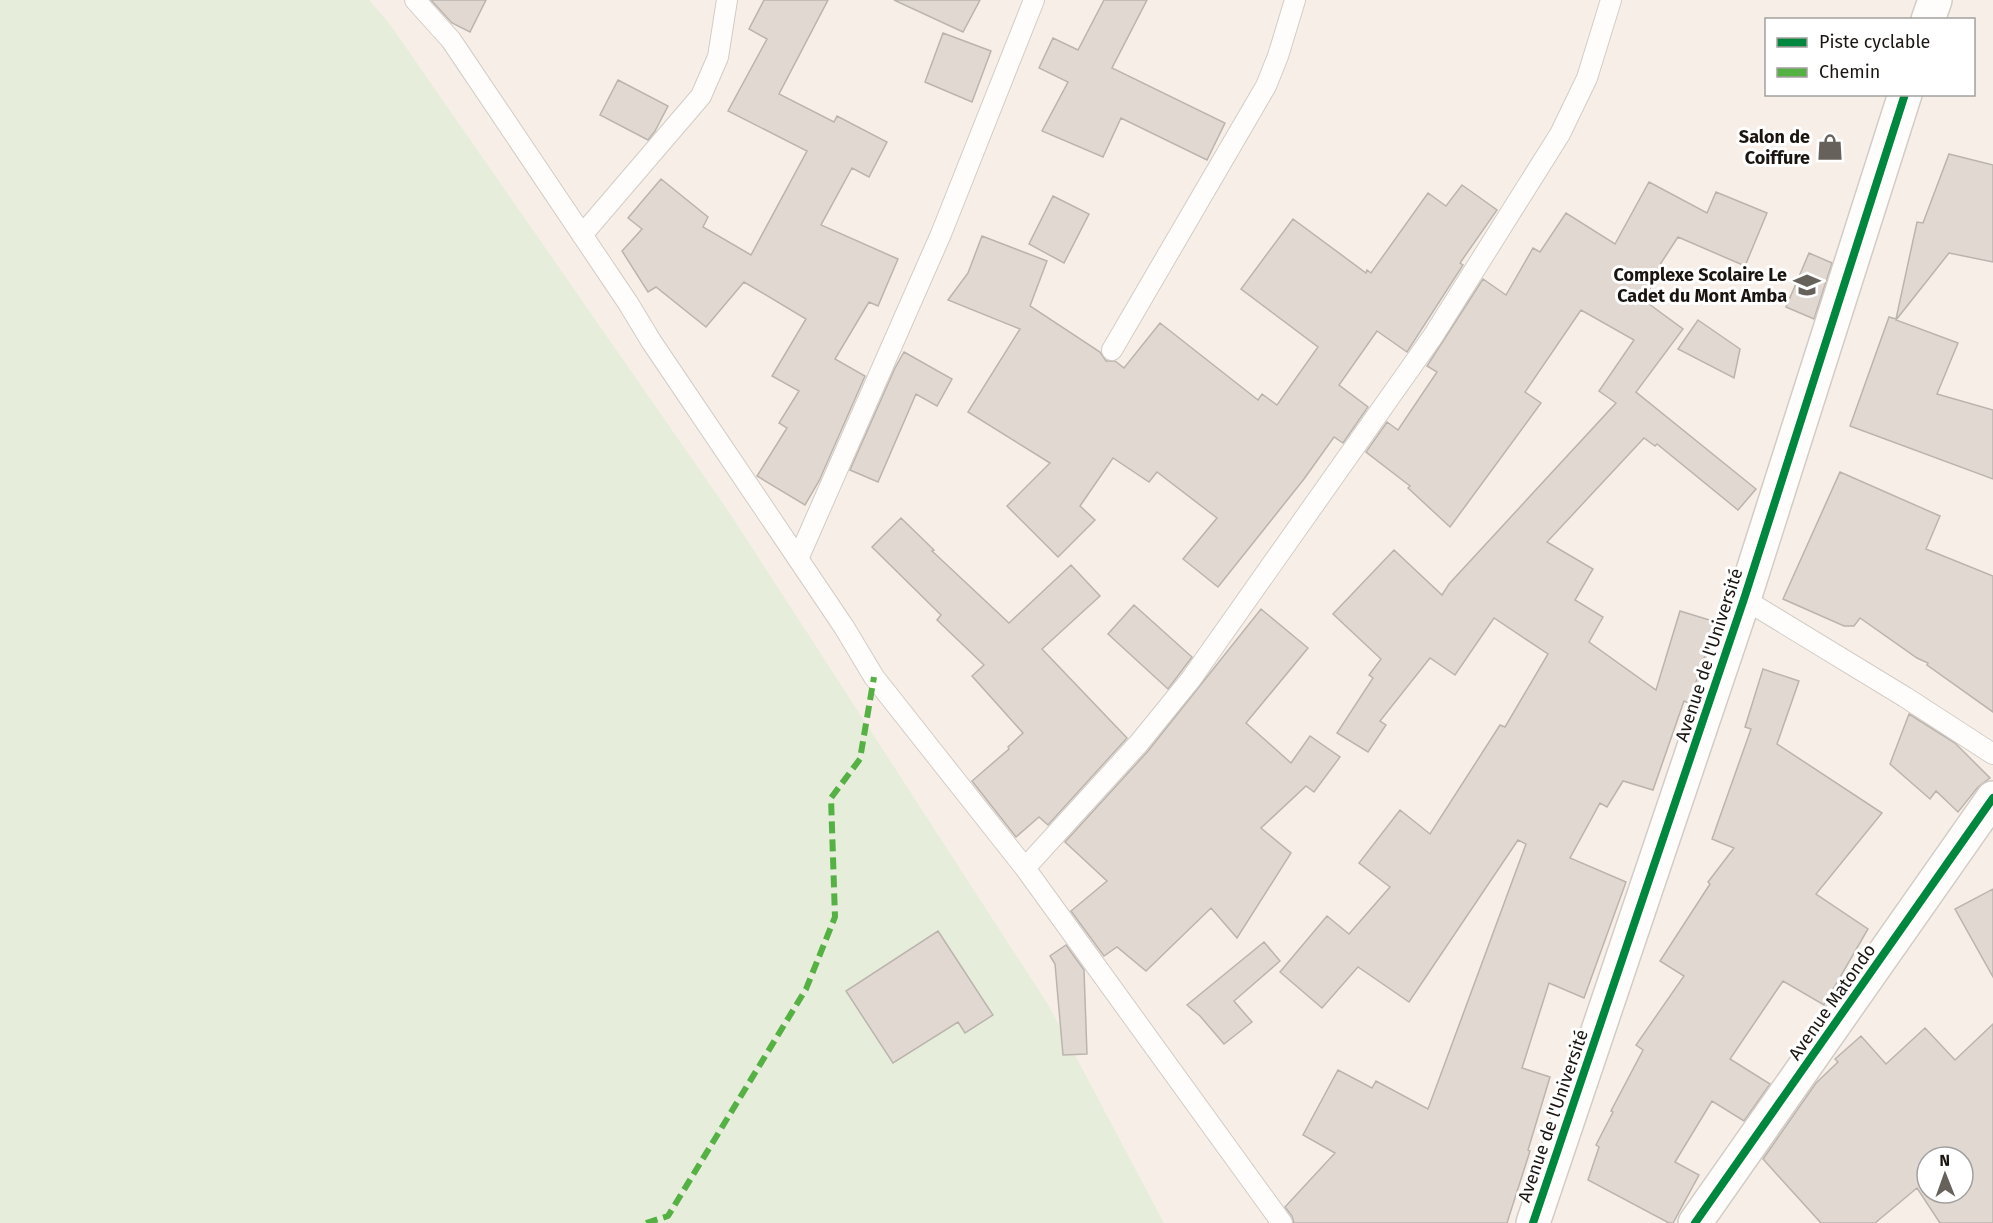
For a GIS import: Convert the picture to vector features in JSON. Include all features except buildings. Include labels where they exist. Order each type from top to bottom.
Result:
[{"type":"street","points":[[1929,18],[1935,0]]},
{"type":"street","name":"Avenue de l'Université","points":[[1533,1223],[1744,599],[1904,96]]},
{"type":"street","name":"Avenue Matondo","points":[[1695,1223],[1993,798]]},
{"type":"lane","points":[[415,0],[451,40],[844,627],[874,676],[1025,868],[1282,1223]]},
{"type":"lane","points":[[582,235],[701,96],[718,57],[727,0]]},
{"type":"lane","points":[[798,559],[941,234],[1034,0]]},
{"type":"lane","points":[[1112,350],[1266,86],[1295,0]]},
{"type":"lane","points":[[1025,868],[1139,743],[1191,679],[1433,336],[1560,134],[1587,78],[1611,0]]},
{"type":"lane","points":[[1744,599],[1905,697],[1993,754]]},
{"type":"green space","points":[[0,0],[369,0],[389,23],[729,512],[1049,1006],[1164,1223],[0,1223]]},
{"type":"marked path","points":[[646,1223],[668,1216],[806,989],[835,917],[831,798],[860,759],[874,677]]},
{"type":"cycle path","points":[[1533,1223],[1744,599],[1904,96]]},
{"type":"cycle path","points":[[1695,1223],[1993,798]]},
{"type":"place","name":"Salon de Coiffure","points":[[1830,147]]},
{"type":"place","name":"Complexe Scolaire Le Cadet du Mont Amba","points":[[1807,285]]}]
